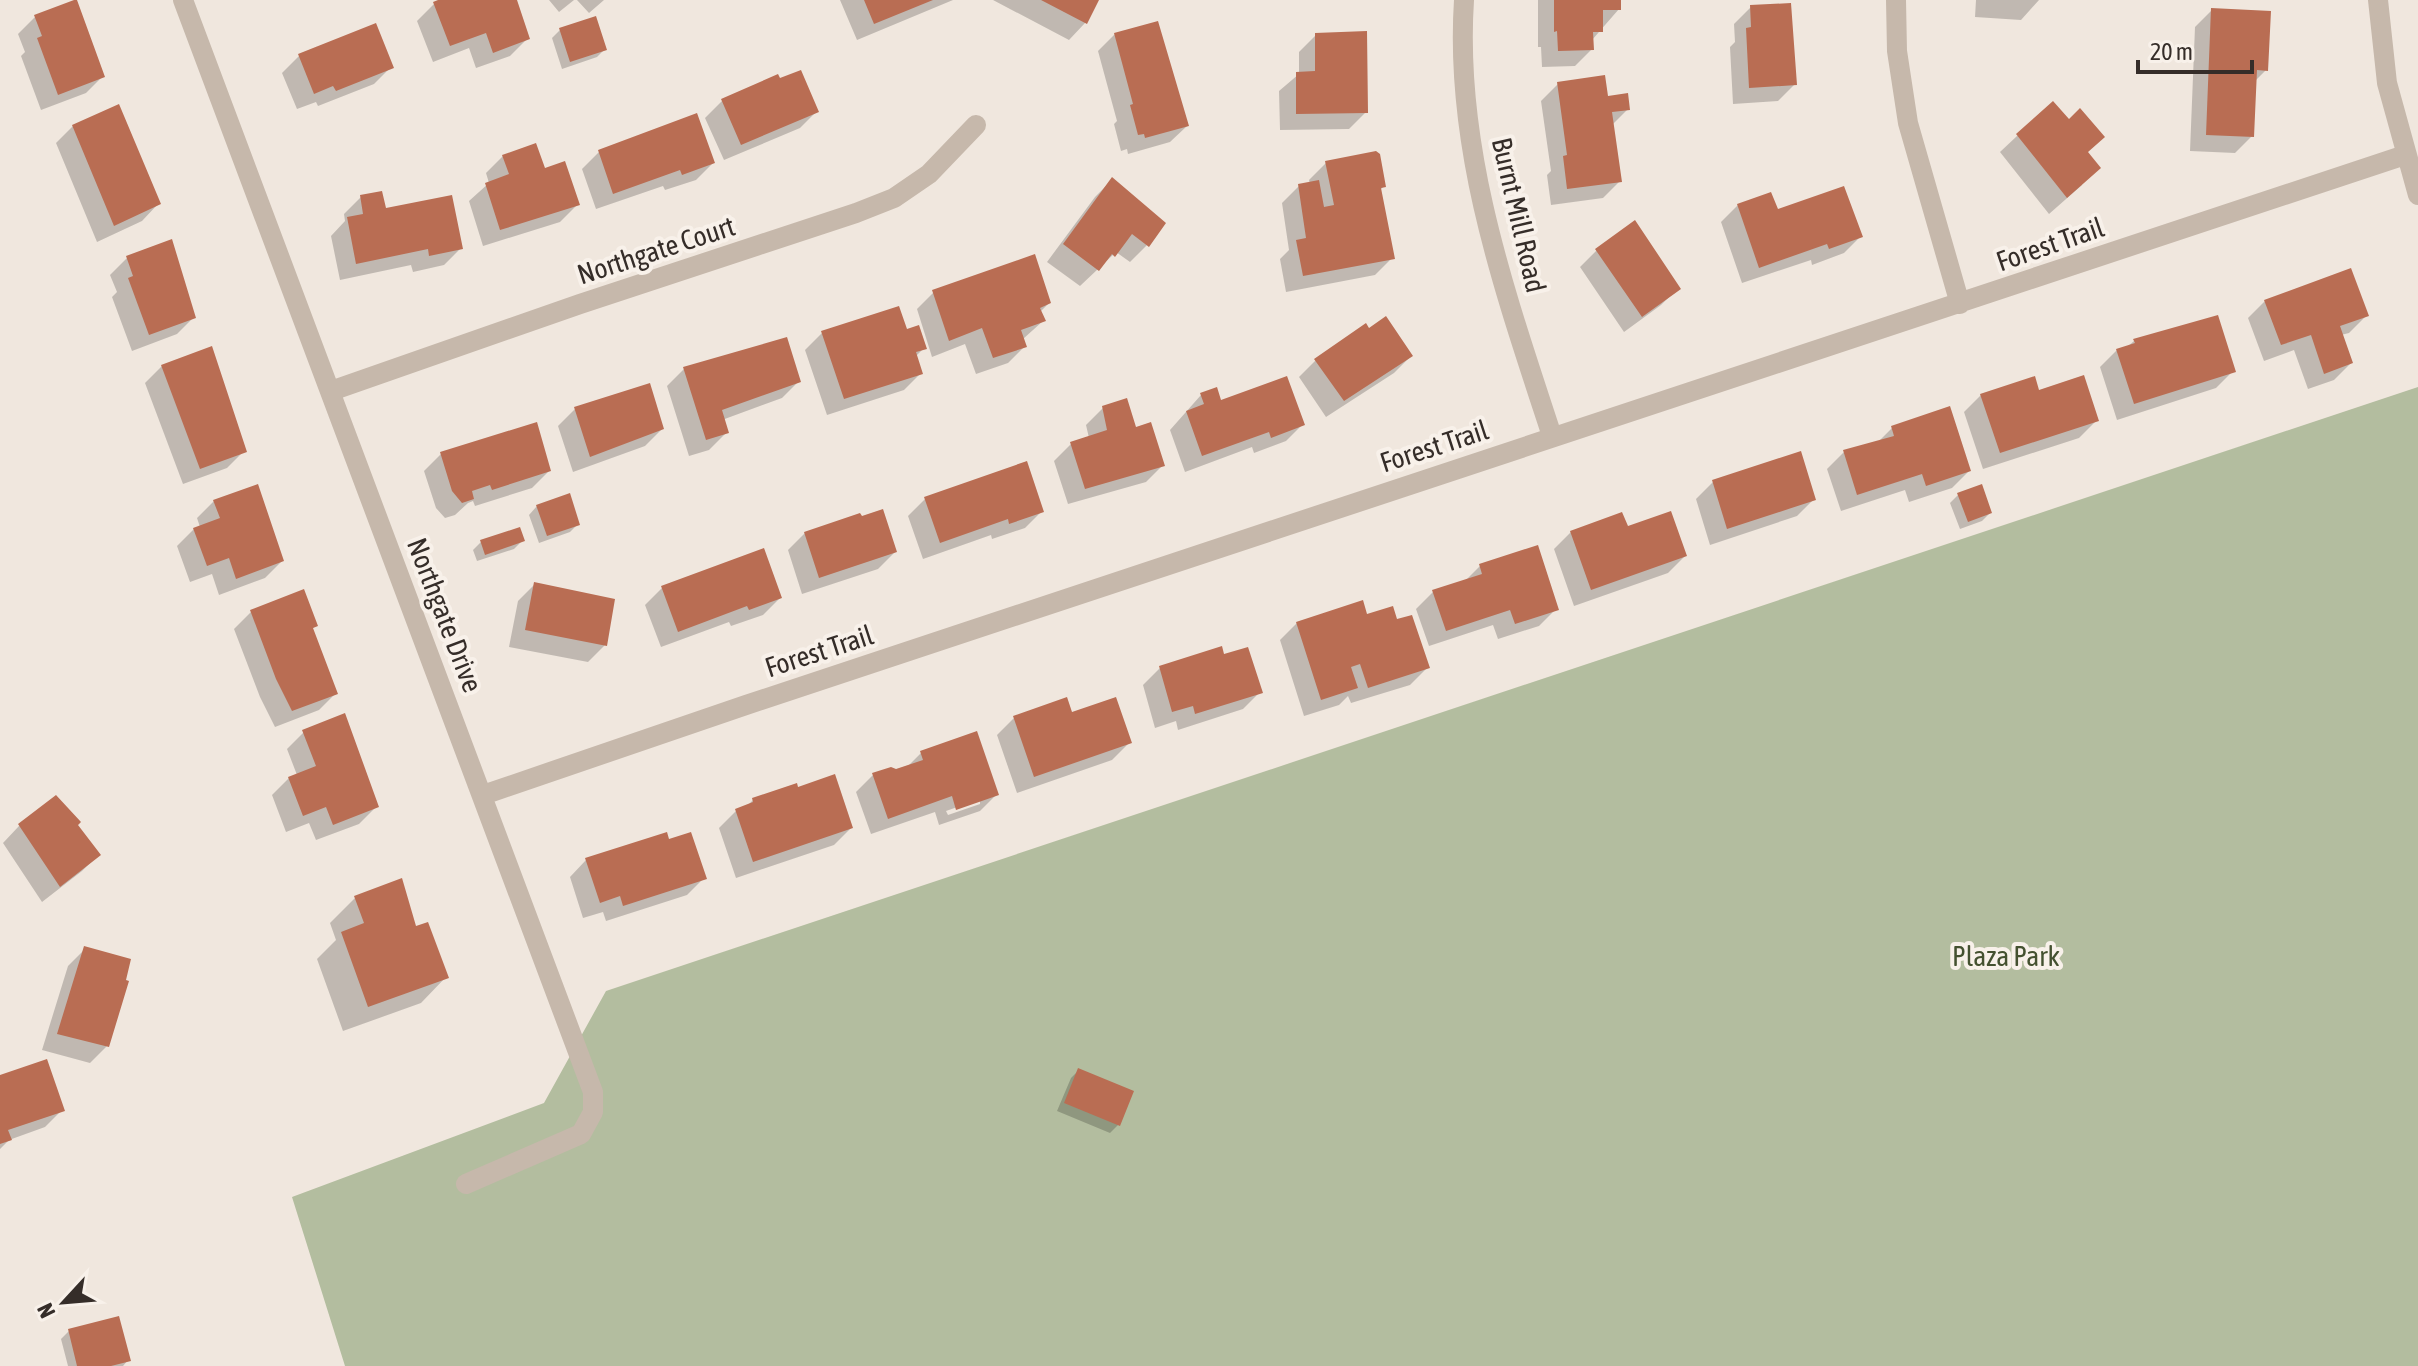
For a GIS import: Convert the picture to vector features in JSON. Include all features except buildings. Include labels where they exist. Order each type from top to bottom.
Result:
[{"type":"street","name":"Northgate Drive","points":[[183,0],[593,1092],[593,1112],[581,1134],[466,1184]]},
{"type":"street","name":"Burnt Mill Road","points":[[1464,0],[1465,85],[1479,191],[1495,260],[1552,436]]},
{"type":"street","points":[[1896,0],[1897,51],[1908,123],[1960,304]]},
{"type":"street","points":[[2378,0],[2387,83],[2418,195]]},
{"type":"street","name":"Northgate Court","points":[[331,391],[894,198],[929,174],[976,125]]},
{"type":"street","name":"Forest Trail","points":[[483,795],[1552,436],[2405,155]]},
{"type":"green space","name":"Plaza Park","points":[[2418,387],[2418,1366],[345,1366],[292,1197],[544,1103],[606,991]]}]
